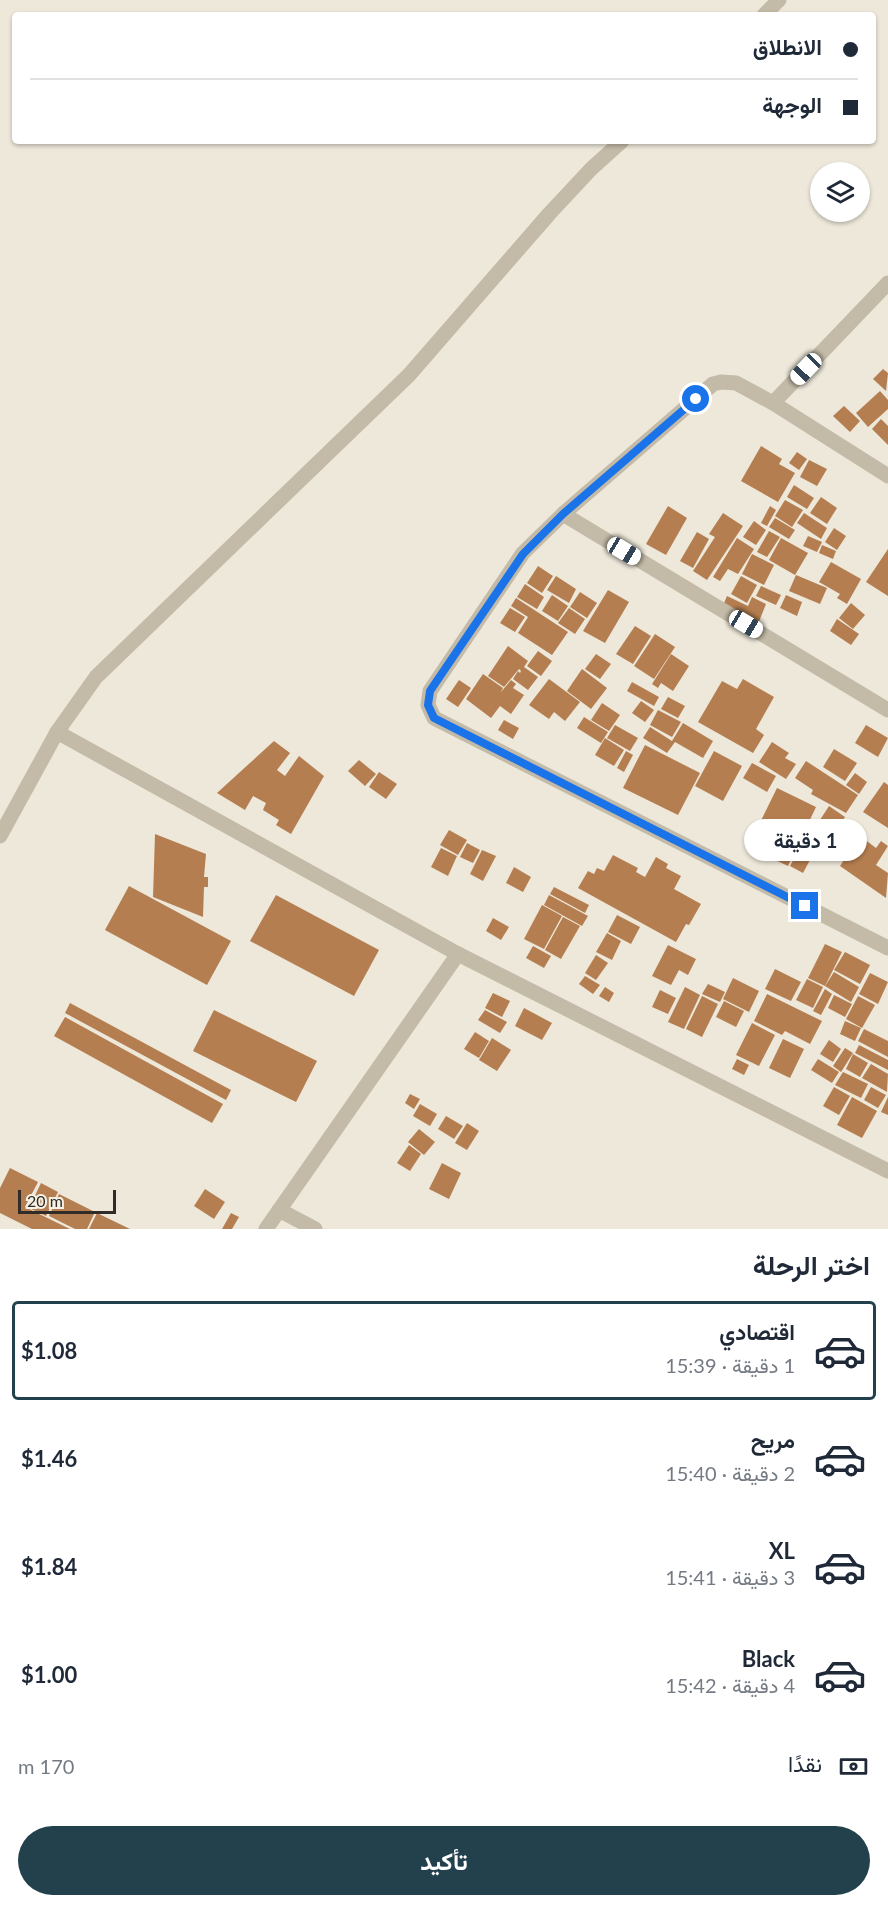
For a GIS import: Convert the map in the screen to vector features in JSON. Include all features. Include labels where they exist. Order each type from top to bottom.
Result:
[{"type":"street","points":[[767,12],[778,0]]},
{"type":"street","points":[[0,836],[57,732],[96,677],[409,375],[549,214],[591,169],[619,144]]},
{"type":"street","points":[[773,403],[888,283]]},
{"type":"street","points":[[888,476],[773,403],[736,383],[713,384],[563,514],[523,554],[430,691],[428,705],[434,718],[888,948]]},
{"type":"street","points":[[563,514],[888,710]]},
{"type":"street","points":[[57,732],[458,954],[888,1171]]},
{"type":"street","points":[[266,1229],[458,954]]},
{"type":"street","points":[[279,1210],[315,1229]]},
{"type":"building","points":[[883,369],[888,373],[886,391],[873,379]]},
{"type":"building","points":[[880,391],[888,400],[888,409],[868,427],[856,413]]},
{"type":"building","points":[[844,406],[860,421],[850,432],[833,416]]},
{"type":"building","points":[[881,419],[888,426],[888,445],[872,429]]},
{"type":"building","points":[[761,446],[782,459],[779,464],[795,473],[778,502],[741,481]]},
{"type":"building","points":[[797,452],[807,459],[799,470],[789,463]]},
{"type":"building","points":[[809,460],[827,469],[817,486],[800,477]]},
{"type":"building","points":[[794,485],[814,498],[807,509],[787,497]]},
{"type":"building","points":[[821,497],[837,508],[827,524],[810,513]]},
{"type":"building","points":[[785,500],[803,510],[792,527],[775,516]]},
{"type":"building","points":[[668,506],[687,518],[666,555],[646,544]]},
{"type":"building","points":[[770,506],[776,510],[767,526],[761,523]]},
{"type":"building","points":[[723,513],[743,526],[707,580],[693,571],[715,537],[709,534]]},
{"type":"building","points":[[804,513],[827,528],[821,539],[797,523]]},
{"type":"building","points":[[775,518],[795,530],[789,539],[769,527]]},
{"type":"building","points":[[754,521],[766,530],[756,545],[743,537]]},
{"type":"building","points":[[834,528],[846,536],[837,550],[825,542]]},
{"type":"building","points":[[769,531],[780,537],[767,557],[757,552]]},
{"type":"building","points":[[697,532],[709,539],[693,568],[680,561]]},
{"type":"building","points":[[808,536],[822,542],[817,552],[803,546]]},
{"type":"building","points":[[737,538],[754,549],[738,574],[728,569],[720,581],[713,577]]},
{"type":"building","points":[[781,538],[808,553],[795,575],[769,560]]},
{"type":"building","points":[[822,545],[836,551],[833,559],[819,553]]},
{"type":"building","points":[[888,549],[888,596],[866,582]]},
{"type":"building","points":[[752,554],[774,565],[764,585],[742,574]]},
{"type":"building","points":[[831,562],[861,579],[847,604],[837,598],[840,594],[819,582]]},
{"type":"building","points":[[538,566],[553,576],[542,593],[527,583]]},
{"type":"building","points":[[796,575],[827,588],[820,604],[789,591]]},
{"type":"building","points":[[556,576],[576,589],[569,603],[547,590]]},
{"type":"building","points":[[741,576],[757,585],[747,603],[731,594]]},
{"type":"building","points":[[525,584],[544,597],[537,609],[517,597]]},
{"type":"building","points":[[761,586],[781,595],[776,605],[756,596]]},
{"type":"building","points":[[608,590],[629,602],[605,643],[583,631]]},
{"type":"building","points":[[580,592],[597,603],[587,618],[570,607]]},
{"type":"building","points":[[552,595],[568,606],[558,621],[542,611]]},
{"type":"building","points":[[786,595],[802,602],[797,616],[780,608]]},
{"type":"building","points":[[727,596],[748,606],[752,597],[766,604],[758,624],[722,608]]},
{"type":"building","points":[[516,598],[568,632],[552,655],[518,633],[528,617],[511,606]]},
{"type":"building","points":[[851,603],[865,615],[853,629],[839,618]]},
{"type":"building","points":[[510,608],[525,617],[515,632],[500,623]]},
{"type":"building","points":[[569,608],[585,619],[575,634],[558,623]]},
{"type":"building","points":[[837,619],[859,634],[851,645],[830,631]]},
{"type":"building","points":[[635,626],[651,636],[633,664],[616,654]]},
{"type":"building","points":[[655,634],[675,647],[654,679],[634,666]]},
{"type":"building","points":[[508,646],[528,661],[524,667],[538,677],[528,690],[513,679],[518,671],[520,673],[519,669],[504,687],[488,676]]},
{"type":"building","points":[[538,651],[552,661],[541,676],[527,666]]},
{"type":"building","points":[[596,654],[611,664],[600,679],[585,669]]},
{"type":"building","points":[[671,654],[689,666],[673,691],[661,683],[658,688],[652,684]]},
{"type":"building","points":[[582,669],[607,688],[591,709],[567,691]]},
{"type":"building","points":[[483,674],[503,688],[501,692],[511,680],[516,684],[513,688],[524,695],[511,714],[500,706],[491,718],[466,699]]},
{"type":"building","points":[[549,679],[580,702],[565,721],[554,712],[549,719],[529,705]]},
{"type":"building","points":[[743,679],[774,697],[756,729],[764,735],[753,753],[698,722],[722,681],[737,689]]},
{"type":"building","points":[[459,680],[471,688],[458,707],[446,699]]},
{"type":"building","points":[[632,682],[659,697],[654,706],[627,691]]},
{"type":"building","points":[[668,697],[685,706],[678,718],[661,709]]},
{"type":"building","points":[[641,701],[654,710],[645,722],[632,713]]},
{"type":"building","points":[[602,703],[620,715],[609,731],[591,720]]},
{"type":"building","points":[[658,710],[681,722],[672,737],[650,725]]},
{"type":"building","points":[[584,717],[608,732],[601,743],[577,728]]},
{"type":"building","points":[[504,720],[519,728],[513,739],[498,730]]},
{"type":"building","points":[[683,723],[713,741],[703,758],[675,742],[667,753],[643,738],[650,727],[672,741]]},
{"type":"building","points":[[615,725],[638,738],[630,751],[607,738]]},
{"type":"building","points":[[866,725],[888,738],[878,757],[855,743]]},
{"type":"building","points":[[605,738],[624,750],[614,766],[595,755]]},
{"type":"building","points":[[274,741],[290,753],[277,770],[285,776],[299,756],[324,776],[291,834],[276,825],[279,820],[263,810],[266,803],[253,796],[245,810],[217,793]]},
{"type":"building","points":[[772,742],[789,753],[785,758],[796,764],[786,779],[759,762]]},
{"type":"building","points":[[645,745],[700,773],[678,815],[623,788]]},
{"type":"building","points":[[834,749],[857,763],[845,781],[823,767]]},
{"type":"building","points":[[626,751],[633,755],[624,772],[617,768]]},
{"type":"building","points":[[714,751],[742,766],[723,801],[695,786]]},
{"type":"building","points":[[359,760],[376,774],[365,786],[348,771]]},
{"type":"building","points":[[806,761],[858,795],[846,813],[811,794],[813,790],[795,778]]},
{"type":"building","points":[[752,763],[776,776],[767,792],[743,778]]},
{"type":"building","points":[[379,772],[397,784],[386,799],[369,787]]},
{"type":"building","points":[[855,773],[867,782],[859,794],[846,785]]},
{"type":"building","points":[[884,782],[888,785],[888,828],[863,812]]},
{"type":"building","points":[[777,788],[816,807],[788,866],[748,847]]},
{"type":"building","points":[[829,806],[845,817],[834,834],[818,823]]},
{"type":"building","points":[[813,823],[826,830],[803,873],[790,866]]},
{"type":"building","points":[[449,830],[467,840],[458,855],[440,845]]},
{"type":"building","points":[[155,834],[206,854],[204,877],[208,877],[208,887],[204,887],[203,917],[153,897]]},
{"type":"building","points":[[860,836],[876,848],[881,841],[888,846],[876,865],[888,873],[886,898],[840,866]]},
{"type":"building","points":[[467,843],[480,850],[473,863],[460,857]]},
{"type":"building","points":[[441,848],[457,856],[448,876],[431,867]]},
{"type":"building","points":[[482,850],[496,856],[483,881],[470,874]]},
{"type":"building","points":[[613,855],[638,868],[636,872],[645,877],[656,857],[668,864],[666,868],[681,876],[674,889],[701,904],[676,942],[578,888],[588,871],[594,874],[597,868],[604,871]]},
{"type":"building","points":[[514,867],[531,877],[523,892],[506,883]]},
{"type":"building","points":[[129,886],[231,941],[207,985],[105,930]]},
{"type":"building","points":[[554,887],[589,905],[585,913],[550,894]]},
{"type":"building","points":[[276,895],[379,950],[354,996],[250,941]]},
{"type":"building","points":[[549,895],[588,916],[582,926],[544,905]]},
{"type":"building","points":[[542,905],[562,916],[544,949],[524,939]]},
{"type":"building","points":[[617,915],[640,927],[631,944],[608,932]]},
{"type":"building","points":[[563,917],[580,926],[561,959],[545,950]]},
{"type":"building","points":[[493,918],[509,927],[501,940],[486,931]]},
{"type":"building","points":[[607,933],[621,941],[612,960],[596,952]]},
{"type":"building","points":[[825,944],[842,952],[825,986],[808,978]]},
{"type":"building","points":[[668,945],[696,959],[688,975],[679,970],[671,985],[652,976]]},
{"type":"building","points":[[533,946],[551,956],[544,968],[526,958]]},
{"type":"building","points":[[845,952],[870,965],[860,984],[834,970]]},
{"type":"building","points":[[596,955],[608,963],[596,980],[585,973]]},
{"type":"building","points":[[775,969],[801,982],[791,1001],[765,989]]},
{"type":"building","points":[[834,972],[859,987],[851,1002],[825,986]]},
{"type":"building","points":[[870,973],[888,982],[878,1004],[859,994]]},
{"type":"building","points":[[585,976],[600,985],[593,994],[579,984]]},
{"type":"building","points":[[733,978],[759,991],[749,1012],[723,999]]},
{"type":"building","points":[[807,979],[823,987],[813,1008],[796,1000]]},
{"type":"building","points":[[708,984],[725,992],[720,1002],[702,994]]},
{"type":"building","points":[[605,987],[614,993],[609,1002],[599,996]]},
{"type":"building","points":[[685,987],[700,995],[684,1029],[668,1022]]},
{"type":"building","points":[[825,989],[832,994],[821,1015],[813,1011]]},
{"type":"building","points":[[660,990],[676,998],[668,1014],[652,1007]]},
{"type":"building","points":[[493,993],[510,1001],[502,1017],[485,1008]]},
{"type":"building","points":[[767,994],[822,1021],[810,1044],[785,1031],[782,1035],[754,1021]]},
{"type":"building","points":[[834,995],[852,1004],[845,1017],[828,1008]]},
{"type":"building","points":[[702,996],[718,1004],[702,1037],[686,1029]]},
{"type":"building","points":[[858,996],[875,1005],[862,1028],[846,1019]]},
{"type":"building","points":[[724,1001],[744,1011],[736,1027],[716,1017]]},
{"type":"building","points":[[70,1003],[231,1090],[226,1100],[65,1013]]},
{"type":"building","points":[[524,1008],[552,1023],[542,1040],[515,1026]]},
{"type":"building","points":[[214,1010],[317,1061],[296,1102],[193,1051]]},
{"type":"building","points":[[485,1010],[507,1022],[500,1033],[478,1020]]},
{"type":"building","points":[[65,1017],[223,1104],[212,1123],[54,1036]]},
{"type":"building","points":[[845,1021],[861,1028],[855,1041],[840,1034]]},
{"type":"building","points":[[752,1023],[775,1035],[759,1066],[736,1055]]},
{"type":"building","points":[[864,1029],[888,1041],[888,1057],[858,1041]]},
{"type":"building","points":[[475,1032],[489,1041],[479,1058],[464,1049]]},
{"type":"building","points":[[492,1038],[511,1050],[497,1071],[479,1060]]},
{"type":"building","points":[[783,1039],[804,1049],[790,1078],[769,1068]]},
{"type":"building","points":[[829,1040],[841,1049],[833,1062],[820,1054]]},
{"type":"building","points":[[859,1045],[888,1060],[888,1070],[855,1053]]},
{"type":"building","points":[[845,1048],[853,1053],[841,1072],[833,1066]]},
{"type":"building","points":[[853,1054],[868,1063],[860,1077],[846,1069]]},
{"type":"building","points":[[737,1059],[749,1065],[744,1075],[732,1069]]},
{"type":"building","points":[[818,1059],[839,1072],[832,1083],[811,1070]]},
{"type":"building","points":[[871,1064],[888,1074],[887,1092],[862,1078]]},
{"type":"building","points":[[843,1072],[868,1084],[861,1098],[835,1085]]},
{"type":"building","points":[[834,1087],[850,1096],[839,1115],[823,1106]]},
{"type":"building","points":[[871,1087],[886,1095],[878,1108],[864,1100]]},
{"type":"building","points":[[410,1094],[420,1099],[414,1109],[405,1103]]},
{"type":"building","points":[[852,1097],[877,1111],[862,1138],[837,1125]]},
{"type":"building","points":[[888,1097],[888,1115],[881,1112]]},
{"type":"building","points":[[420,1104],[437,1114],[430,1126],[413,1116]]},
{"type":"building","points":[[446,1116],[463,1126],[454,1139],[438,1129]]},
{"type":"building","points":[[467,1123],[479,1131],[467,1150],[455,1143]]},
{"type":"building","points":[[419,1129],[435,1142],[424,1155],[408,1142]]},
{"type":"building","points":[[409,1145],[421,1154],[410,1171],[397,1163]]},
{"type":"building","points":[[442,1163],[461,1173],[449,1199],[429,1189]]},
{"type":"building","points":[[10,1168],[38,1182],[25,1207],[70,1229],[32,1229],[0,1213],[0,1188]]},
{"type":"building","points":[[41,1183],[58,1192],[46,1216],[29,1208]]},
{"type":"building","points":[[205,1189],[225,1202],[214,1219],[194,1206]]},
{"type":"building","points":[[59,1194],[95,1212],[87,1229],[75,1229],[49,1216]]},
{"type":"building","points":[[97,1213],[130,1229],[89,1229]]},
{"type":"building","points":[[231,1213],[239,1217],[232,1229],[222,1229]]},
{"type":"route","points":[[696,399],[563,514],[523,554],[430,691],[428,705],[434,718],[805,906]]}]
